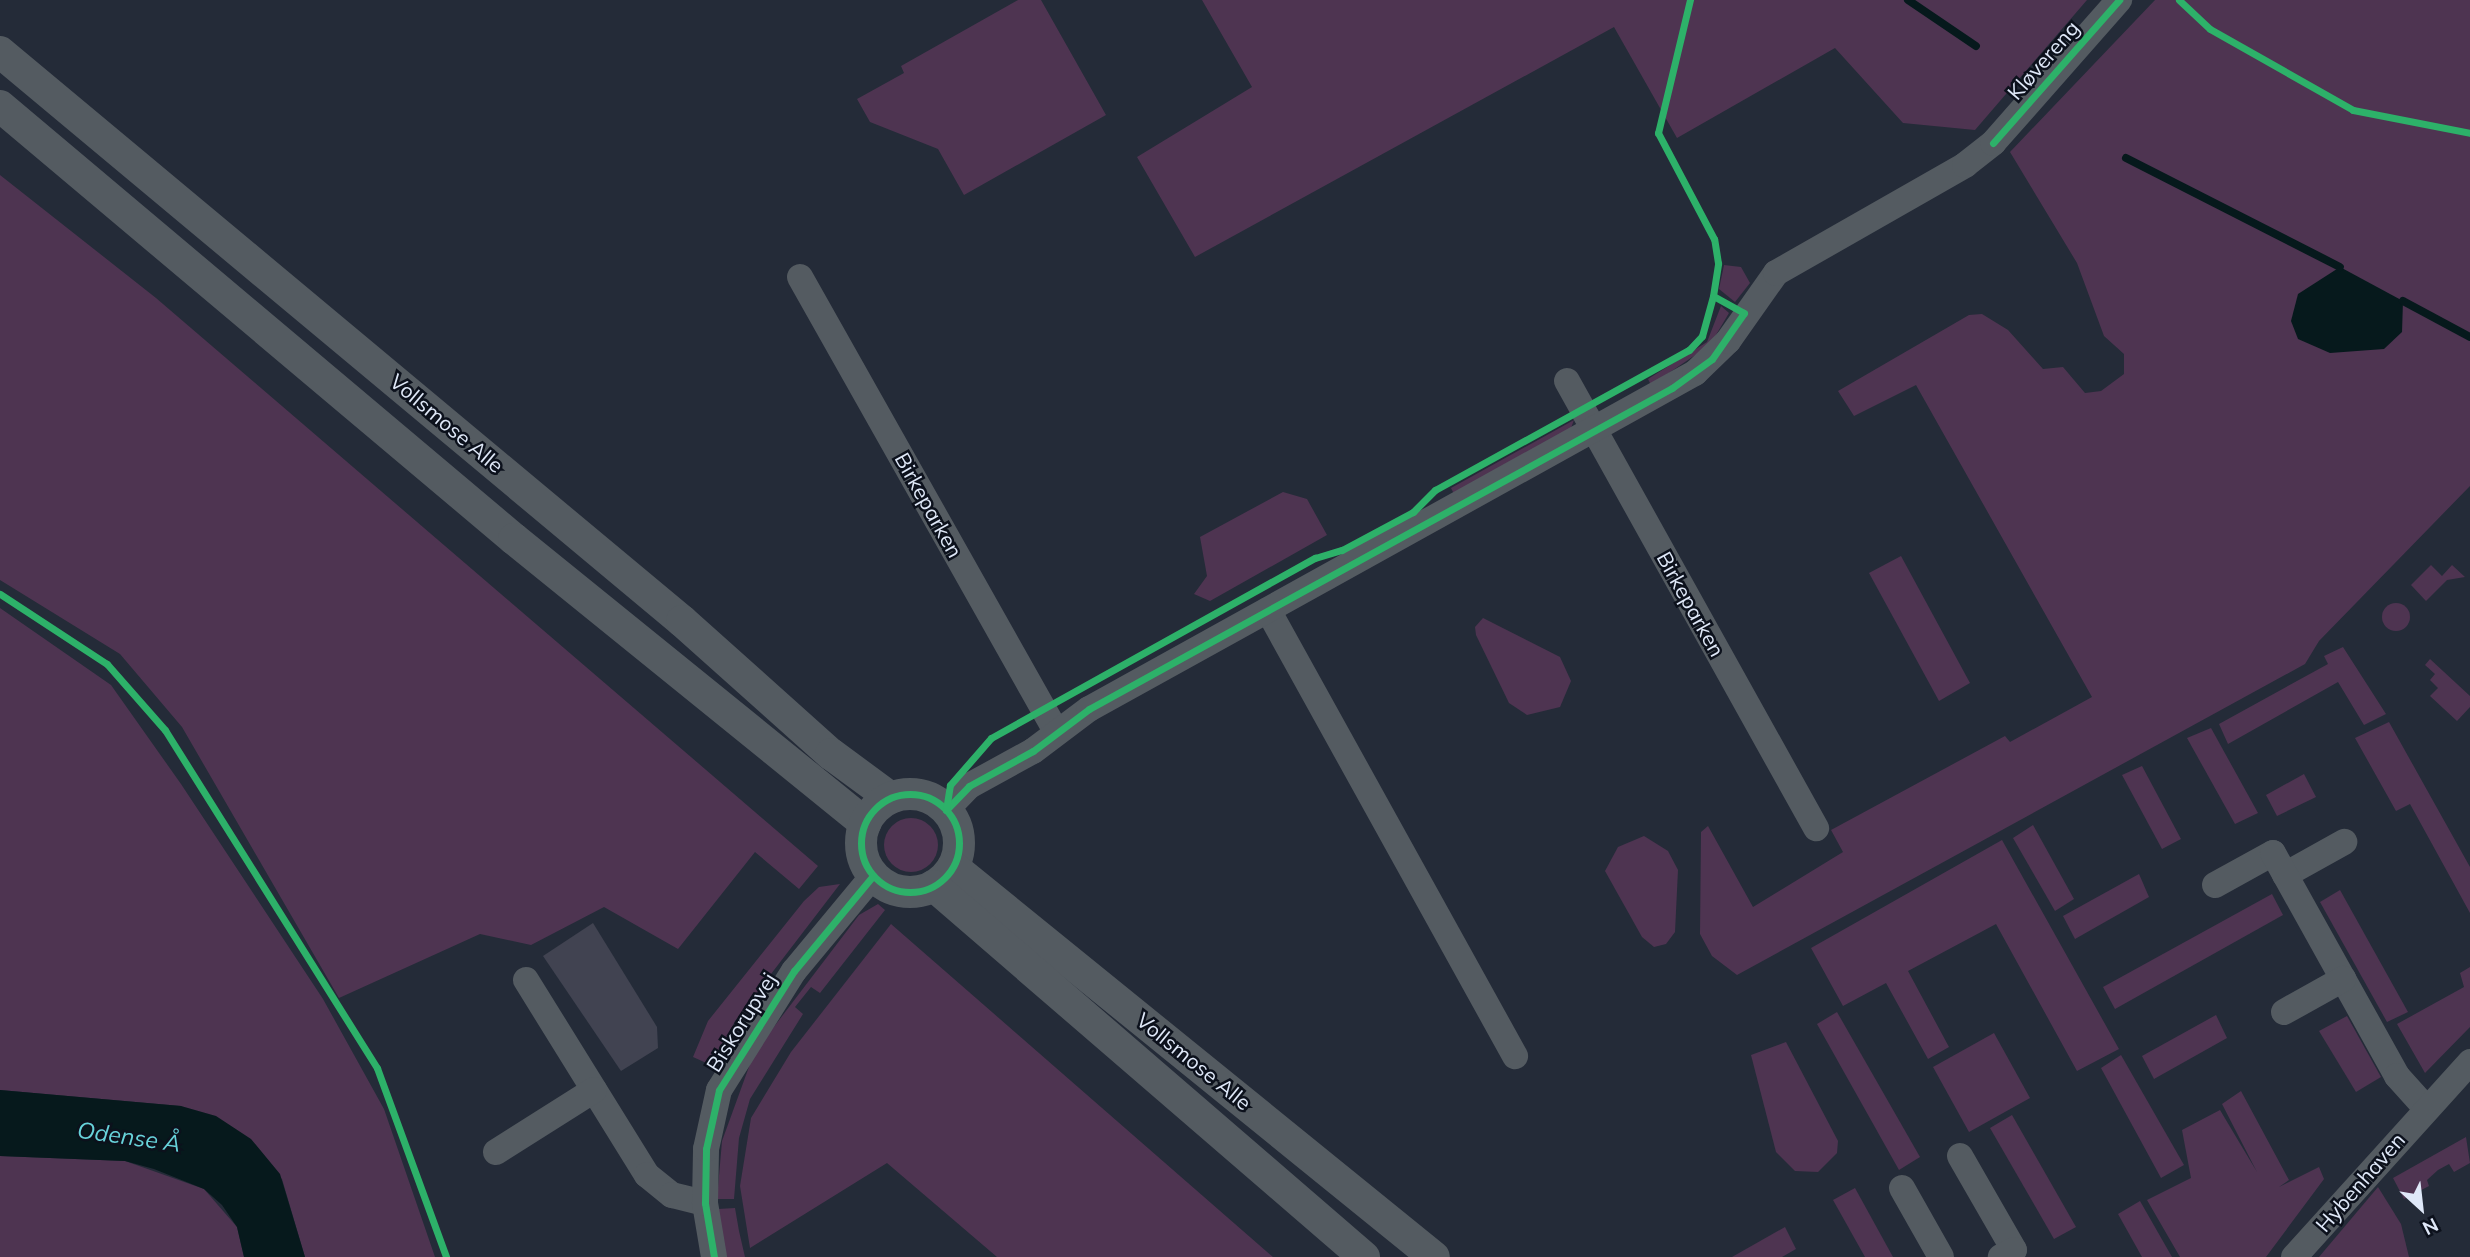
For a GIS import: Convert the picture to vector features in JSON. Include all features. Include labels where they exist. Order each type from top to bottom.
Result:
[{"type":"street","name":"Kløvereng","points":[[946,810],[969,786],[1057,733],[1089,709],[1593,431],[1712,359],[1762,287],[1792,261],[1965,165],[1993,143],[2119,0]]},
{"type":"street","name":"Vollsmose Alle","points":[[0,52],[642,587],[831,754],[891,798]]},
{"type":"street","points":[[0,106],[514,539],[865,823]]},
{"type":"street","name":"Birkeparken","points":[[800,277],[1057,733]]},
{"type":"street","name":"Birkeparken","points":[[1567,381],[1816,828]]},
{"type":"street","points":[[1268,610],[1516,1056]]},
{"type":"street","points":[[918,794],[946,810],[959,837],[943,877],[906,892],[873,876],[862,852],[865,823],[891,798],[918,794]]},
{"type":"street","points":[[2285,875],[2344,842]]},
{"type":"street","points":[[2215,885],[2273,853],[2397,1076],[2426,1107]]},
{"type":"street","name":"Biskorupvej","points":[[714,1257],[705,1203],[706,1149],[719,1090],[794,971],[873,876]]},
{"type":"street","name":"Vollsmose Alle","points":[[943,877],[1364,1257]]},
{"type":"street","name":"Vollsmose Alle","points":[[943,877],[1434,1257]]},
{"type":"street","points":[[2284,1012],[2343,979]]},
{"type":"street","points":[[526,980],[646,1175],[672,1195],[705,1203]]},
{"type":"street","name":"Hybenhaven","points":[[2294,1257],[2426,1107],[2470,1062]]},
{"type":"street","points":[[496,1152],[594,1090]]},
{"type":"street","points":[[1961,1156],[2014,1250],[2001,1257]]},
{"type":"street","points":[[1902,1188],[1941,1257]]},
{"type":"shaded area","points":[[1018,0],[1041,0],[1106,115],[964,195],[938,149],[870,122],[857,99],[904,73],[901,66]]},
{"type":"shaded area","points":[[1202,0],[2087,0],[1975,130],[1903,123],[1835,48],[1677,138],[1614,27],[1195,257],[1137,157],[1252,87]]},
{"type":"shaded area","points":[[2155,0],[2470,0],[2470,486],[2319,641],[2305,664],[1737,975],[1712,956],[1700,934],[1701,832],[1708,826],[1753,907],[1843,852],[1831,830],[2005,736],[2010,742],[2092,697],[1916,385],[1854,416],[1838,391],[1969,315],[1982,314],[2008,330],[2043,369],[2063,367],[2085,393],[2101,391],[2124,374],[2124,354],[2104,336],[2077,263],[2010,152]]},
{"type":"shaded area","points":[[0,175],[156,298],[818,866],[799,889],[755,852],[678,949],[604,907],[531,945],[480,934],[339,998],[182,727],[120,654],[0,580]]},
{"type":"shaded area","points":[[1724,265],[1741,267],[1750,283],[1735,302],[1719,289]]},
{"type":"shaded area","points":[[1721,306],[1729,313],[1710,345],[1651,385],[1648,379],[1707,342]]},
{"type":"shaded area","points":[[1574,420],[1571,428],[1454,494],[1451,488]]},
{"type":"shaded area","points":[[1283,492],[1307,499],[1327,535],[1210,601],[1194,594],[1207,576],[1200,537]]},
{"type":"shaded area","points":[[1901,556],[1970,683],[1939,701],[1869,573]]},
{"type":"shaded area","points":[[2431,565],[2442,576],[2452,565],[2465,577],[2447,580],[2426,601],[2411,585]]},
{"type":"shaded area","points":[[2396,603],[2406,607],[2410,617],[2406,627],[2396,631],[2386,627],[2382,617],[2386,607]]},
{"type":"shaded area","points":[[0,608],[111,685],[181,784],[323,999],[384,1109],[435,1257],[305,1257],[282,1179],[181,1106],[0,1090]]},
{"type":"shaded area","points":[[1483,618],[1560,657],[1571,681],[1560,707],[1527,715],[1509,703],[1476,635],[1475,627]]},
{"type":"shaded area","points":[[2343,647],[2386,714],[2364,725],[2338,682],[2228,744],[2219,724],[2328,664],[2324,656]]},
{"type":"shaded area","points":[[2430,659],[2470,696],[2470,707],[2457,721],[2430,696],[2438,688],[2430,680],[2435,674],[2425,665]]},
{"type":"shaded area","points":[[2389,722],[2470,867],[2470,913],[2410,804],[2396,811],[2355,738]]},
{"type":"shaded area","points":[[2211,728],[2258,813],[2235,824],[2187,738]]},
{"type":"shaded area","points":[[2142,766],[2181,839],[2162,849],[2122,775]]},
{"type":"shaded area","points":[[2304,774],[2316,797],[2277,816],[2266,795]]},
{"type":"shaded area","points":[[911,818],[930,826],[938,845],[930,864],[911,872],[892,864],[884,845],[892,826]]},
{"type":"shaded area","points":[[2033,825],[2074,899],[2055,911],[2013,838]]},
{"type":"shaded area","points":[[1644,836],[1668,851],[1678,870],[1675,932],[1666,944],[1654,947],[1642,937],[1605,871],[1618,847]]},
{"type":"shaded area","points":[[2002,840],[2119,1049],[2077,1071],[1996,924],[1908,971],[1949,1047],[1928,1059],[1886,983],[1843,1006],[1811,948]]},
{"type":"shaded area","points":[[2139,874],[2149,897],[2075,939],[2063,916]]},
{"type":"shaded area","points":[[840,884],[735,1021],[713,1066],[693,1057],[708,1021],[804,901],[819,887]]},
{"type":"shaded area","points":[[2340,890],[2408,1012],[2387,1022],[2320,902]]},
{"type":"shaded area","points":[[2272,894],[2283,915],[2115,1009],[2103,987]]},
{"type":"shaded area","points":[[878,904],[885,910],[820,993],[811,987],[795,1007],[803,1014],[750,1099],[739,1138],[734,1199],[717,1199],[722,1141],[754,1053],[859,915]]},
{"type":"shaded area","points":[[891,924],[1273,1257],[997,1257],[887,1163],[750,1248],[740,1186],[751,1118],[791,1052]]},
{"type":"shaded area","points":[[2470,967],[2470,1027],[2425,1073],[2397,1024],[2464,987],[2460,973]]},
{"type":"shaded area","points":[[1837,1012],[1920,1157],[1899,1170],[1817,1024]]},
{"type":"shaded area","points":[[2216,1015],[2227,1038],[2154,1079],[2142,1056]]},
{"type":"shaded area","points":[[2347,1016],[2381,1077],[2356,1092],[2319,1031]]},
{"type":"shaded area","points":[[1994,1033],[2030,1098],[1969,1132],[1933,1067]]},
{"type":"shaded area","points":[[1786,1042],[1838,1141],[1837,1153],[1818,1172],[1795,1171],[1776,1152],[1751,1055]]},
{"type":"shaded area","points":[[2121,1055],[2184,1165],[2161,1178],[2101,1068]]},
{"type":"shaded area","points":[[2241,1091],[2289,1180],[2279,1187],[2319,1167],[2324,1179],[2266,1257],[2180,1257],[2147,1200],[2191,1178],[2182,1130],[2220,1110],[2257,1172],[2222,1104]]},
{"type":"shaded area","points":[[2012,1115],[2076,1227],[2054,1239],[1990,1128]]},
{"type":"shaded area","points":[[2466,1137],[2470,1163],[2454,1172],[2449,1164],[2438,1170],[2427,1180],[2429,1186],[2404,1199],[2393,1178]]},
{"type":"shaded area","points":[[0,1156],[125,1161],[204,1189],[237,1227],[244,1257],[0,1257]]},
{"type":"shaded area","points":[[2378,1187],[2401,1224],[2409,1257],[2319,1257]]},
{"type":"shaded area","points":[[1855,1188],[1893,1257],[1865,1257],[1833,1200]]},
{"type":"shaded area","points":[[2140,1201],[2172,1257],[2142,1257],[2118,1214]]},
{"type":"shaded area","points":[[735,1208],[745,1257],[727,1257],[725,1250],[718,1209]]},
{"type":"shaded area","points":[[1785,1227],[1796,1249],[1782,1257],[1732,1257]]},
{"type":"water","points":[[2340,267],[2403,301],[2402,332],[2384,349],[2330,353],[2298,339],[2291,321],[2298,294]]},
{"type":"water","name":"Odense Å","points":[[0,1090],[181,1106],[216,1116],[251,1139],[280,1174],[305,1257],[244,1257],[237,1227],[222,1205],[204,1189],[154,1169],[125,1161],[0,1156]]},
{"type":"building","points":[[593,923],[657,1027],[658,1048],[621,1071],[543,956]]},
{"type":"waterway","points":[[1908,0],[1976,46]]},
{"type":"waterway","points":[[2126,158],[2340,267]]},
{"type":"waterway","points":[[2403,301],[2470,337]]},
{"type":"cycle path","points":[[946,810],[969,786],[1033,751],[1089,709],[1672,388],[1712,359],[1744,313],[1713,296],[1718,263],[1714,239],[1658,133],[1690,0]]},
{"type":"cycle path","points":[[1993,143],[2119,0]]},
{"type":"cycle path","points":[[2179,0],[2210,29],[2353,110],[2470,133]]},
{"type":"cycle path","points":[[946,810],[950,785],[991,738],[1315,558],[1342,550],[1413,512],[1435,490],[1689,350],[1702,336],[1713,296]]},
{"type":"cycle path","points":[[0,594],[107,664],[165,730],[377,1068],[446,1257]]},
{"type":"cycle path","points":[[910,794],[929,798],[945,808],[955,824],[959,843],[955,862],[945,878],[929,888],[910,892],[891,888],[875,878],[865,862],[861,843],[865,824],[875,808],[891,798],[910,794]]},
{"type":"cycle path","points":[[714,1257],[705,1203],[706,1149],[719,1090],[794,971],[873,876]]}]
